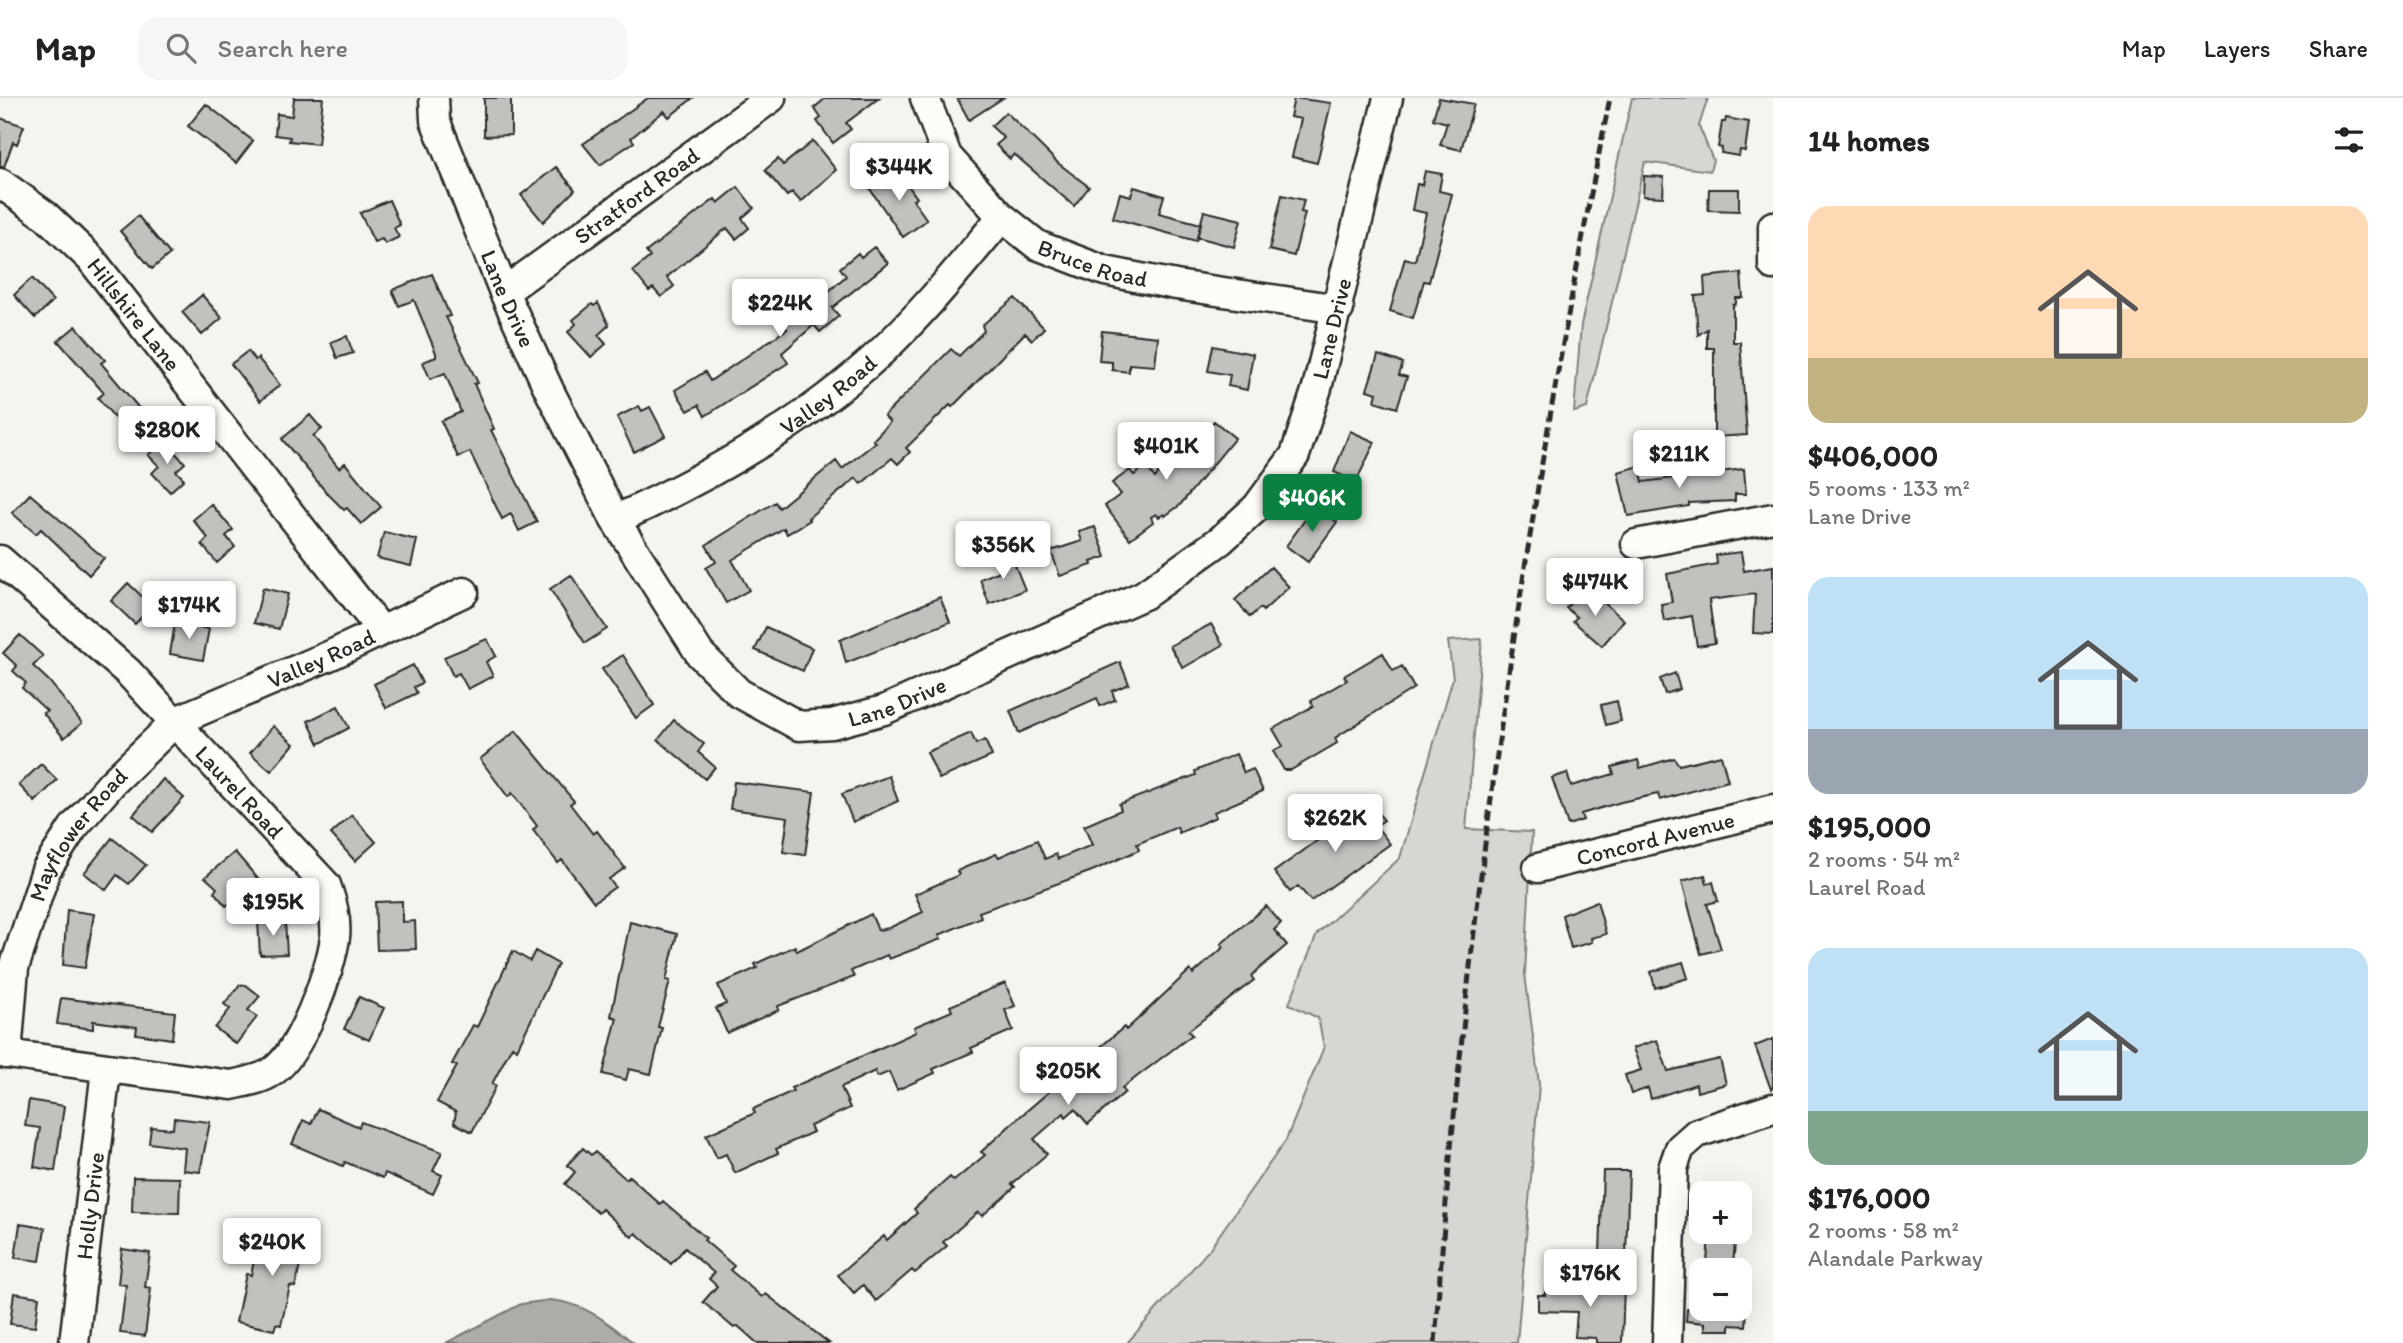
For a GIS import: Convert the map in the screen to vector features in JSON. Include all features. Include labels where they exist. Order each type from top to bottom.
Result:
[{"type":"street","name":"Lane Drive","points":[[434,98],[435,120],[505,292],[549,390],[615,520],[701,654],[739,693],[799,726],[832,724],[884,709],[1144,595],[1221,540],[1257,508],[1295,455],[1317,388],[1339,309],[1388,98]]},
{"type":"street","name":"Stratford Road","points":[[505,292],[771,98]]},
{"type":"street","name":"Bruce Road","points":[[925,98],[947,156],[1002,217],[1037,245],[1105,271],[1339,309]]},
{"type":"street","name":"Hillshire Lane","points":[[0,183],[46,216],[91,259],[380,629]]},
{"type":"street","name":"Valley Road","points":[[615,520],[695,482],[799,417],[842,386],[923,311],[1002,217]]},
{"type":"street","points":[[1773,226],[1773,265]]},
{"type":"street","points":[[1636,544],[1773,518]]},
{"type":"street","name":"Laurel Road","points":[[0,560],[128,672],[176,721],[326,885],[335,909],[335,937],[325,982],[288,1056],[273,1071],[253,1080],[231,1085],[106,1070],[3,1053]]},
{"type":"street","name":"Valley Road","points":[[176,721],[331,655],[380,629],[464,592]]},
{"type":"street","name":"Mayflower Road","points":[[3,1053],[14,968],[46,870],[73,828],[112,783],[176,721]]},
{"type":"street","name":"Concord Avenue","points":[[1538,869],[1773,809]]},
{"type":"street","name":"Holly Drive","points":[[74,1343],[106,1070]]},
{"type":"street","points":[[1667,1343],[1674,1168],[1680,1148],[1697,1133],[1773,1108]]},
{"type":"shaded area","points":[[1632,98],[1708,98],[1699,126],[1713,160],[1710,171],[1645,162],[1587,408],[1574,412],[1581,325]]},
{"type":"shaded area","points":[[1482,639],[1466,829],[1532,832],[1525,974],[1539,1084],[1517,1343],[1127,1343],[1208,1251],[1286,1140],[1324,1047],[1318,1018],[1289,1004],[1317,934],[1400,858],[1453,678],[1448,641]]},
{"type":"shaded area","points":[[550,1300],[584,1309],[634,1343],[446,1343],[521,1304]]},
{"type":"building","points":[[294,98],[323,98],[318,144],[289,141],[290,137],[275,135],[277,114],[292,116]]},
{"type":"building","points":[[484,98],[511,98],[511,135],[484,136]]},
{"type":"building","points":[[648,98],[693,98],[669,117],[664,111],[631,138],[634,142],[600,165],[583,144]]},
{"type":"building","points":[[826,98],[879,98],[846,123],[851,129],[833,143],[817,121],[821,118],[814,108]]},
{"type":"building","points":[[957,98],[1003,98],[969,120]]},
{"type":"building","points":[[1294,98],[1331,103],[1317,163],[1292,157],[1301,119],[1290,117]]},
{"type":"building","points":[[1439,98],[1474,104],[1461,150],[1440,145],[1447,123],[1433,119]]},
{"type":"building","points":[[206,104],[253,141],[236,163],[188,126]]},
{"type":"building","points":[[1006,112],[1058,163],[1089,187],[1074,206],[1014,154],[1010,159],[996,145],[1004,138],[991,126]]},
{"type":"building","points":[[0,118],[24,126],[17,144],[13,142],[4,167],[0,167]]},
{"type":"building","points":[[1726,118],[1749,122],[1745,151],[1740,150],[1739,156],[1721,153],[1722,148],[1718,147],[1722,122],[1725,122]]},
{"type":"building","points":[[813,141],[836,170],[801,202],[792,192],[787,196],[765,170],[778,159],[783,165]]},
{"type":"building","points":[[556,167],[575,190],[543,222],[521,195]]},
{"type":"building","points":[[897,170],[917,198],[913,200],[927,220],[903,237],[870,189]]},
{"type":"building","points":[[1425,171],[1442,174],[1439,191],[1452,194],[1429,282],[1424,281],[1413,318],[1390,311],[1405,258],[1415,261],[1426,213],[1412,210],[1417,184],[1422,185]]},
{"type":"building","points":[[1644,176],[1664,177],[1663,197],[1643,196]]},
{"type":"building","points":[[738,187],[754,208],[742,218],[749,228],[736,239],[727,228],[667,277],[674,286],[661,297],[653,288],[649,291],[633,271],[650,257],[646,252],[715,199],[718,203]]},
{"type":"building","points":[[1134,187],[1164,196],[1159,213],[1201,224],[1196,241],[1113,218],[1120,193],[1131,196]]},
{"type":"building","points":[[1709,189],[1739,189],[1739,211],[1708,210]]},
{"type":"building","points":[[1282,195],[1304,200],[1301,212],[1305,213],[1294,256],[1269,250]]},
{"type":"building","points":[[389,200],[400,225],[394,228],[399,237],[385,244],[382,239],[374,242],[360,213]]},
{"type":"building","points":[[1204,211],[1241,220],[1234,247],[1197,237]]},
{"type":"building","points":[[138,216],[170,254],[152,269],[120,231]]},
{"type":"building","points":[[874,247],[888,263],[832,308],[839,316],[820,332],[814,325],[782,353],[788,363],[705,416],[699,405],[688,411],[675,390],[705,372],[710,381],[787,329],[777,317],[813,286],[822,297],[846,276],[840,268],[858,253],[861,257]]},
{"type":"building","points":[[1741,273],[1743,298],[1736,298],[1736,304],[1733,305],[1733,342],[1740,342],[1747,435],[1714,437],[1714,348],[1707,348],[1707,329],[1698,335],[1695,296],[1705,295],[1704,277]]},
{"type":"building","points":[[432,274],[450,316],[446,317],[478,383],[474,384],[494,429],[491,430],[537,522],[519,531],[511,514],[502,519],[470,452],[458,457],[441,421],[461,412],[445,373],[430,379],[423,362],[436,357],[436,353],[414,300],[399,306],[392,290]]},
{"type":"building","points":[[32,278],[53,301],[35,318],[14,295]]},
{"type":"building","points":[[202,295],[222,318],[202,335],[182,312]]},
{"type":"building","points":[[1015,298],[1044,328],[1032,340],[1025,333],[952,407],[950,405],[906,448],[910,452],[898,464],[892,458],[861,484],[856,478],[808,518],[810,520],[787,534],[784,528],[732,560],[749,590],[726,603],[706,568],[716,562],[706,545],[775,502],[779,508],[836,461],[842,469],[876,442],[873,440],[890,422],[884,416],[951,349],[959,356],[984,331],[982,325]]},
{"type":"building","points":[[598,303],[609,325],[598,335],[606,344],[591,357],[568,332],[576,324],[573,320],[592,304],[594,306]]},
{"type":"building","points":[[76,326],[105,360],[101,363],[138,407],[119,423],[98,398],[104,393],[58,341]]},
{"type":"building","points":[[1102,331],[1158,337],[1155,366],[1129,364],[1129,372],[1112,370],[1112,362],[1099,361]]},
{"type":"building","points":[[347,336],[353,353],[337,358],[331,342]]},
{"type":"building","points":[[1213,346],[1253,354],[1247,390],[1228,386],[1230,375],[1208,371]]},
{"type":"building","points":[[248,351],[255,360],[258,358],[280,385],[260,401],[231,364]]},
{"type":"building","points":[[1378,355],[1403,363],[1399,375],[1407,377],[1397,408],[1375,401],[1377,393],[1367,390]]},
{"type":"building","points":[[639,406],[642,411],[650,407],[665,436],[634,452],[617,417]]},
{"type":"building","points":[[310,415],[322,429],[313,436],[339,468],[345,463],[381,507],[361,524],[347,508],[344,510],[326,492],[282,439]]},
{"type":"building","points":[[1214,421],[1235,438],[1180,505],[1165,516],[1164,514],[1159,517],[1156,514],[1151,517],[1153,522],[1130,539],[1105,506],[1121,494],[1112,483],[1130,470],[1134,475],[1146,466],[1155,478],[1184,442],[1191,449]]},
{"type":"building","points":[[1350,431],[1375,442],[1356,482],[1334,472]]},
{"type":"building","points":[[164,441],[185,463],[176,471],[184,479],[170,492],[152,473],[159,466],[148,455]]},
{"type":"building","points":[[1640,466],[1643,482],[1744,469],[1746,494],[1735,494],[1735,501],[1689,503],[1689,506],[1628,516],[1618,472]]},
{"type":"building","points":[[30,494],[104,558],[89,575],[41,529],[36,534],[12,513]]},
{"type":"building","points":[[211,504],[233,530],[226,536],[235,547],[217,563],[202,544],[208,538],[193,520]]},
{"type":"building","points":[[1315,506],[1337,522],[1308,562],[1286,546]]},
{"type":"building","points":[[1095,527],[1106,557],[1060,576],[1051,551],[1082,541],[1079,532]]},
{"type":"building","points":[[384,532],[417,540],[411,566],[377,558]]},
{"type":"building","points":[[1741,552],[1744,571],[1773,566],[1773,634],[1753,633],[1755,594],[1709,600],[1715,643],[1697,646],[1692,616],[1664,621],[1661,604],[1672,602],[1667,574],[1717,564],[1716,555]]},
{"type":"building","points":[[1011,555],[1025,590],[989,604],[980,579],[1000,571],[996,561]]},
{"type":"building","points":[[1271,567],[1289,587],[1263,611],[1260,608],[1250,617],[1235,600]]},
{"type":"building","points":[[571,575],[607,629],[585,643],[550,589]]},
{"type":"building","points":[[128,583],[152,606],[135,624],[111,601]]},
{"type":"building","points":[[263,588],[288,594],[279,629],[254,623]]},
{"type":"building","points":[[1580,592],[1591,601],[1595,595],[1624,620],[1602,646],[1573,621],[1577,617],[1566,608]]},
{"type":"building","points":[[940,597],[950,622],[846,663],[840,640]]},
{"type":"building","points":[[175,623],[209,629],[203,660],[170,654]]},
{"type":"building","points":[[1211,624],[1223,645],[1183,668],[1170,646]]},
{"type":"building","points":[[766,627],[812,648],[803,671],[755,650]]},
{"type":"building","points":[[20,635],[43,656],[33,666],[49,681],[82,723],[64,738],[43,713],[47,711],[22,688],[26,683],[13,671],[17,666],[3,653]]},
{"type":"building","points":[[487,639],[496,656],[486,662],[493,676],[468,689],[459,673],[453,676],[444,657]]},
{"type":"building","points":[[1383,653],[1393,671],[1402,666],[1414,688],[1335,738],[1337,743],[1291,770],[1284,770],[1273,751],[1283,746],[1273,729],[1313,706],[1311,701],[1347,680],[1344,676]]},
{"type":"building","points":[[623,655],[654,705],[636,718],[602,669]]},
{"type":"building","points":[[1120,662],[1129,684],[1112,691],[1115,700],[1100,706],[1097,698],[1019,733],[1010,711]]},
{"type":"building","points":[[413,665],[422,683],[414,687],[417,693],[386,708],[374,684]]},
{"type":"building","points":[[1675,673],[1680,689],[1665,694],[1660,679]]},
{"type":"building","points":[[1617,701],[1621,721],[1606,725],[1601,705]]},
{"type":"building","points":[[338,706],[349,728],[319,744],[308,721]]},
{"type":"building","points":[[674,720],[704,744],[698,752],[715,767],[705,779],[658,740]]},
{"type":"building","points":[[273,726],[294,744],[271,771],[250,753]]},
{"type":"building","points":[[516,731],[574,801],[570,804],[593,834],[597,831],[625,868],[609,879],[615,887],[594,902],[562,860],[558,863],[533,830],[537,826],[512,793],[508,797],[480,759]]},
{"type":"building","points":[[971,733],[976,744],[985,740],[992,756],[939,779],[927,752]]},
{"type":"building","points":[[1236,754],[1244,773],[1253,769],[1263,791],[1214,812],[1216,817],[1179,833],[1177,827],[1137,844],[1139,850],[1092,871],[979,912],[981,917],[939,935],[941,939],[889,959],[887,955],[851,971],[854,977],[778,1006],[779,1010],[727,1033],[716,1008],[726,1004],[718,985],[757,968],[755,964],[795,946],[797,951],[871,914],[878,930],[889,928],[923,912],[915,894],[959,875],[957,871],[996,854],[999,857],[1037,840],[1045,859],[1056,854],[1058,859],[1092,845],[1084,826],[1121,810],[1119,804],[1196,775],[1195,771]]},
{"type":"building","points":[[1721,755],[1728,781],[1660,800],[1658,794],[1621,802],[1581,814],[1583,820],[1568,825],[1552,778],[1567,773],[1571,786],[1614,774],[1612,767],[1638,760],[1640,768],[1674,758],[1679,765]]},
{"type":"building","points":[[41,764],[57,780],[35,802],[19,785]]},
{"type":"building","points":[[889,776],[898,801],[853,822],[842,794]]},
{"type":"building","points":[[163,779],[184,798],[152,832],[133,815]]},
{"type":"building","points":[[734,782],[814,792],[805,855],[783,852],[788,817],[730,809]]},
{"type":"building","points":[[1369,803],[1384,820],[1376,826],[1390,844],[1311,901],[1298,886],[1290,892],[1274,872]]},
{"type":"building","points":[[352,815],[376,842],[355,861],[331,834]]},
{"type":"building","points":[[112,838],[146,865],[129,884],[117,875],[106,890],[84,873]]},
{"type":"building","points":[[235,852],[258,879],[226,906],[214,892],[217,888],[205,877]]},
{"type":"building","points":[[1705,875],[1707,884],[1713,882],[1718,901],[1707,904],[1721,949],[1701,954],[1682,881]]},
{"type":"building","points":[[402,901],[402,922],[415,921],[416,949],[377,950],[375,902]]},
{"type":"building","points":[[1597,901],[1606,934],[1591,938],[1592,942],[1571,948],[1562,915]]},
{"type":"building","points":[[1266,906],[1281,923],[1274,930],[1287,945],[1251,976],[1254,980],[1188,1031],[1192,1035],[1122,1088],[1125,1092],[1088,1124],[1075,1109],[1066,1117],[1064,1113],[1034,1139],[1047,1154],[1012,1184],[1015,1187],[982,1216],[978,1212],[943,1242],[947,1246],[915,1273],[912,1270],[876,1301],[863,1285],[854,1293],[838,1275],[884,1236],[887,1240],[917,1213],[914,1209],[950,1177],[954,1181],[985,1155],[981,1152],[1016,1120],[1058,1084],[1061,1088],[1094,1059],[1091,1055],[1124,1027],[1126,1030],[1190,970],[1193,974],[1224,947],[1221,944]]},
{"type":"building","points":[[67,910],[94,914],[85,968],[63,965]]},
{"type":"building","points":[[285,920],[287,954],[260,955],[258,922]]},
{"type":"building","points":[[630,922],[677,934],[666,980],[670,981],[658,1027],[662,1028],[651,1074],[629,1069],[626,1080],[603,1074],[617,1018],[611,1016]]},
{"type":"building","points":[[513,951],[530,961],[535,951],[558,964],[517,1049],[512,1046],[492,1084],[496,1086],[472,1132],[454,1123],[456,1112],[437,1102],[457,1066],[452,1064],[473,1025],[477,1027]]},
{"type":"building","points":[[1683,962],[1688,978],[1655,988],[1651,972]]},
{"type":"building","points":[[1005,983],[1015,1006],[1005,1010],[1013,1030],[971,1048],[973,1052],[933,1069],[935,1073],[897,1090],[889,1072],[877,1077],[875,1071],[841,1087],[850,1108],[810,1126],[813,1132],[776,1149],[778,1153],[735,1173],[726,1154],[717,1158],[706,1135],[755,1113],[753,1109],[793,1091],[791,1088],[916,1032],[914,1027],[952,1011],[950,1006]]},
{"type":"building","points":[[240,985],[246,985],[260,996],[248,1010],[257,1017],[236,1044],[215,1028],[230,1009],[224,1004]]},
{"type":"building","points":[[359,997],[384,1008],[369,1040],[344,1029]]},
{"type":"building","points":[[61,998],[175,1012],[172,1039],[136,1034],[137,1027],[93,1021],[93,1029],[57,1024]]},
{"type":"building","points":[[1773,1039],[1773,1088],[1771,1089],[1755,1046]]},
{"type":"building","points":[[1657,1040],[1668,1071],[1720,1059],[1726,1084],[1697,1092],[1696,1084],[1651,1099],[1648,1088],[1631,1094],[1625,1075],[1641,1070],[1633,1048]]},
{"type":"building","points":[[29,1100],[64,1106],[55,1171],[34,1167],[40,1128],[25,1126]]},
{"type":"building","points":[[318,1109],[359,1127],[361,1122],[442,1152],[433,1171],[442,1175],[433,1194],[385,1173],[383,1178],[345,1162],[343,1166],[292,1144],[303,1120],[311,1124]]},
{"type":"building","points":[[174,1118],[210,1122],[200,1172],[183,1170],[185,1148],[149,1143],[151,1127],[173,1129]]},
{"type":"building","points":[[583,1148],[591,1155],[595,1152],[626,1179],[629,1176],[660,1204],[663,1201],[734,1266],[730,1270],[762,1297],[766,1294],[829,1343],[757,1343],[738,1326],[734,1328],[703,1302],[717,1286],[709,1279],[714,1273],[685,1248],[671,1264],[636,1233],[632,1237],[602,1209],[598,1213],[565,1184],[575,1172],[567,1165]]},
{"type":"building","points":[[1603,1171],[1629,1171],[1626,1254],[1600,1254]]},
{"type":"building","points":[[133,1177],[180,1178],[179,1213],[132,1212]]},
{"type":"building","points":[[20,1224],[45,1228],[40,1261],[15,1258]]},
{"type":"building","points":[[277,1225],[308,1232],[295,1287],[290,1286],[281,1325],[276,1324],[274,1330],[236,1322],[246,1274],[251,1275],[260,1233],[275,1236]]},
{"type":"building","points":[[1708,1244],[1735,1244],[1734,1258],[1707,1258]]},
{"type":"building","points":[[122,1249],[150,1253],[145,1287],[151,1288],[145,1336],[120,1333],[126,1285],[118,1284]]},
{"type":"building","points":[[1586,1284],[1624,1285],[1622,1343],[1596,1343],[1596,1338],[1575,1337],[1577,1312],[1538,1311],[1538,1295],[1545,1295],[1545,1287],[1586,1287]]},
{"type":"building","points":[[14,1293],[39,1297],[35,1327],[10,1324]]},
{"type":"building","points":[[1689,1309],[1689,1321],[1746,1321],[1746,1326],[1730,1325],[1730,1330],[1705,1330],[1705,1323],[1686,1321]]},
{"type":"railway","points":[[1435,1343],[1463,1030],[1502,718],[1552,407],[1610,98]]}]
